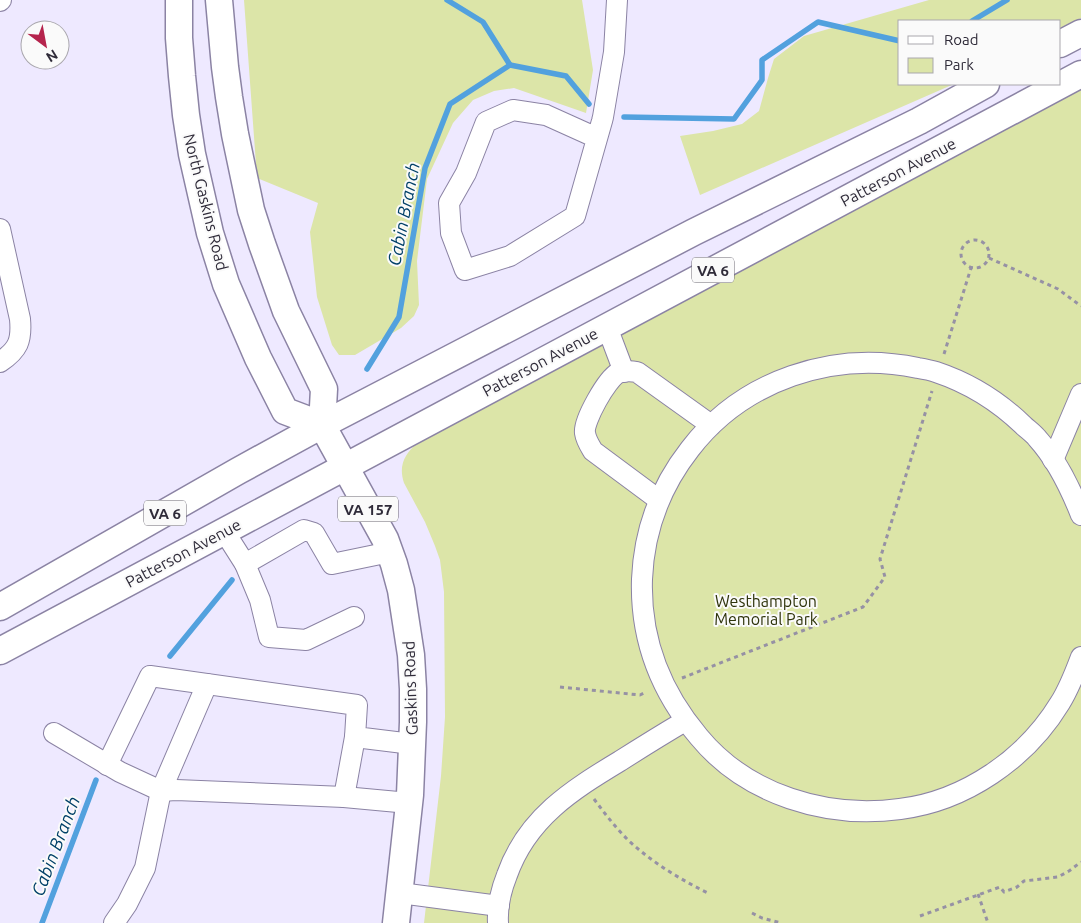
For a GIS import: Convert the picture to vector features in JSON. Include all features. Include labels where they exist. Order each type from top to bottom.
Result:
[{"type":"main road","name":"North Gaskins Road","points":[[179,0],[182,76],[192,154],[210,233],[226,284],[258,358],[285,411],[322,425]]},
{"type":"main road","points":[[219,0],[229,97],[251,210],[286,310],[324,389],[322,425]]},
{"type":"main road","points":[[1061,43],[1081,33]]},
{"type":"main road","name":"Patterson Avenue","points":[[1061,85],[1081,74]]},
{"type":"main road","name":"VA 6","points":[[0,607],[322,425],[694,232],[919,120],[984,85]]},
{"type":"main road","name":"Patterson Avenue","points":[[0,651],[1060,85]]},
{"type":"main road","name":"VA 157","points":[[322,425],[345,466]]},
{"type":"main road","name":"Gaskins Road","points":[[345,466],[385,539],[390,552],[401,590],[410,654],[413,689],[409,803],[396,923]]},
{"type":"street","points":[[600,130],[546,115],[513,110],[486,122],[466,173],[449,203],[452,233],[465,270],[510,256],[575,216],[600,130],[614,52],[617,0]]},
{"type":"street","points":[[0,229],[20,319],[21,332],[18,344],[10,355],[0,362]]},
{"type":"street","points":[[607,327],[624,372]]},
{"type":"street","points":[[1081,515],[1073,494],[1060,470],[1036,437],[1007,410],[973,388],[938,373],[897,364],[857,362],[817,368],[778,380],[743,399],[711,425],[681,460],[659,500],[649,532],[643,564],[642,598],[646,630],[654,662],[664,685],[685,721],[723,761],[745,777],[795,800],[822,808],[877,812],[904,809],[931,803],[982,781],[1018,753],[1044,726],[1060,704],[1073,679],[1081,657]]},
{"type":"street","points":[[659,500],[593,451],[585,433],[585,427],[604,388],[611,378],[618,373],[637,372],[711,425]]},
{"type":"street","points":[[1053,460],[1081,394]]},
{"type":"street","points":[[245,564],[304,530],[314,533],[332,564],[390,552]]},
{"type":"street","points":[[224,531],[245,564],[260,600],[269,637],[306,640],[354,617]]},
{"type":"street","points":[[107,765],[150,676],[356,705],[354,737],[344,797]]},
{"type":"street","points":[[114,923],[127,904],[146,868],[161,791],[207,684]]},
{"type":"street","points":[[400,893],[498,914],[500,892],[509,868],[524,838],[546,813],[584,783],[685,721]]},
{"type":"street","points":[[54,733],[107,765],[161,791],[344,797],[409,803]]},
{"type":"street","points":[[354,737],[412,744]]},
{"type":"path","points":[[978,241],[986,245],[989,258],[984,266],[975,269],[971,268],[963,262],[962,248],[969,242],[978,241]]},
{"type":"path","points":[[989,258],[1058,290],[1081,306]]},
{"type":"path","points":[[560,687],[640,695],[863,607],[885,577],[880,559],[971,268]]},
{"type":"path","points":[[584,783],[607,816],[642,852],[673,874],[710,894]]},
{"type":"path","points":[[920,916],[1000,887],[1004,892],[1024,882],[1058,877],[1081,862]]},
{"type":"path","points":[[978,894],[988,923]]},
{"type":"path","points":[[752,913],[781,923]]},
{"type":"green space","points":[[244,0],[582,0],[593,70],[586,113],[514,88],[494,91],[473,100],[453,123],[427,179],[417,261],[419,305],[414,316],[401,328],[355,355],[339,355],[332,345],[317,297],[310,232],[318,203],[257,178]]},
{"type":"green space","points":[[929,0],[1081,0],[1081,18],[1061,28],[1061,20],[898,20],[898,85],[952,85],[700,195],[680,136],[742,124],[759,111],[774,59],[804,36]]},
{"type":"green space","name":"Westhampton Memorial Park","points":[[1081,86],[1081,923],[424,923],[441,776],[445,717],[444,592],[440,560],[435,546],[402,477],[402,465],[409,451],[418,442]]},
{"type":"waterway","points":[[447,0],[483,22],[510,65]]},
{"type":"waterway","name":"Cabin Branch","points":[[974,20],[1007,0]]},
{"type":"waterway","name":"Cabin Branch","points":[[624,117],[734,119],[762,80],[762,60],[818,22],[898,41]]},
{"type":"waterway","name":"Cabin Branch","points":[[367,369],[399,317],[425,168],[450,104],[510,65],[566,76],[589,104]]},
{"type":"waterway","name":"Cabin Branch","points":[[170,656],[232,580]]},
{"type":"waterway","name":"Cabin Branch","points":[[42,923],[96,780]]}]
